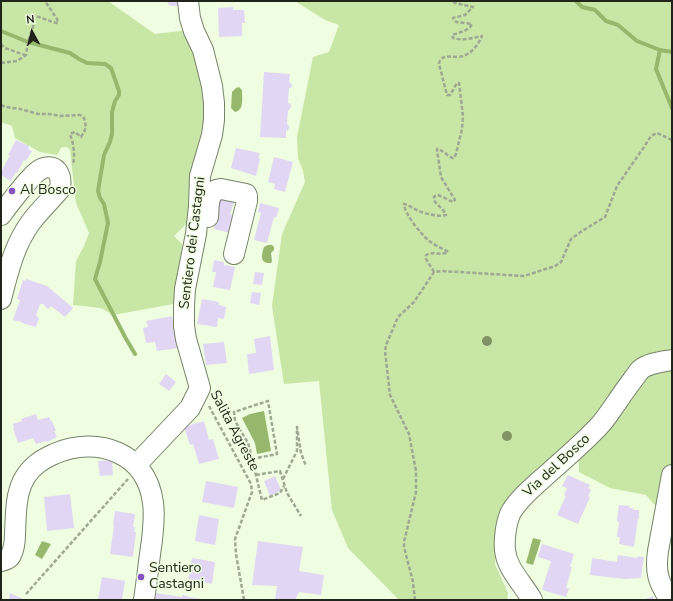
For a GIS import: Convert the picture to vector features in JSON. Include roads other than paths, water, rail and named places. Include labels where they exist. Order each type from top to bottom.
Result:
[{"type":"street","name":"Sentiero dei Castagni","points":[[137,467],[190,408],[200,388],[186,339],[184,326],[184,306],[185,289],[196,234],[200,176],[212,135],[214,103],[212,86],[203,50],[190,18],[188,1]]},
{"type":"street","points":[[1,215],[17,194],[37,172],[50,167],[58,171],[61,180],[60,189],[39,212],[14,252],[8,269],[1,299]]},
{"type":"street","points":[[196,234],[202,233],[207,229],[210,198],[214,191],[222,189],[249,194],[247,196],[234,254]]},
{"type":"street","name":"Via del Bosco","points":[[532,600],[514,573],[506,557],[505,539],[508,520],[511,513],[530,490],[574,451],[600,425],[643,367],[672,360]]},
{"type":"street","points":[[1,561],[11,556],[14,543],[17,500],[19,491],[29,472],[37,463],[46,457],[61,451],[78,447],[102,447],[123,455],[137,467],[144,476],[152,496],[154,518],[144,600]]},
{"type":"street","points":[[670,600],[663,590],[659,580],[656,563],[672,476]]},
{"type":"waterway","points":[[576,1],[582,7],[595,10],[606,21],[618,25],[637,41],[660,50],[656,69],[672,108]]},
{"type":"waterway","points":[[1,31],[28,42],[70,53],[87,63],[105,64],[111,68],[119,95],[115,101],[112,112],[112,134],[104,155],[98,191],[104,204],[108,223],[95,279],[135,354]]},
{"type":"waterway","points":[[660,50],[672,52]]},
{"type":"place","name":"Al Bosco","points":[[12,191]]},
{"type":"place","name":"Sentiero Castagni","points":[[141,577]]}]
